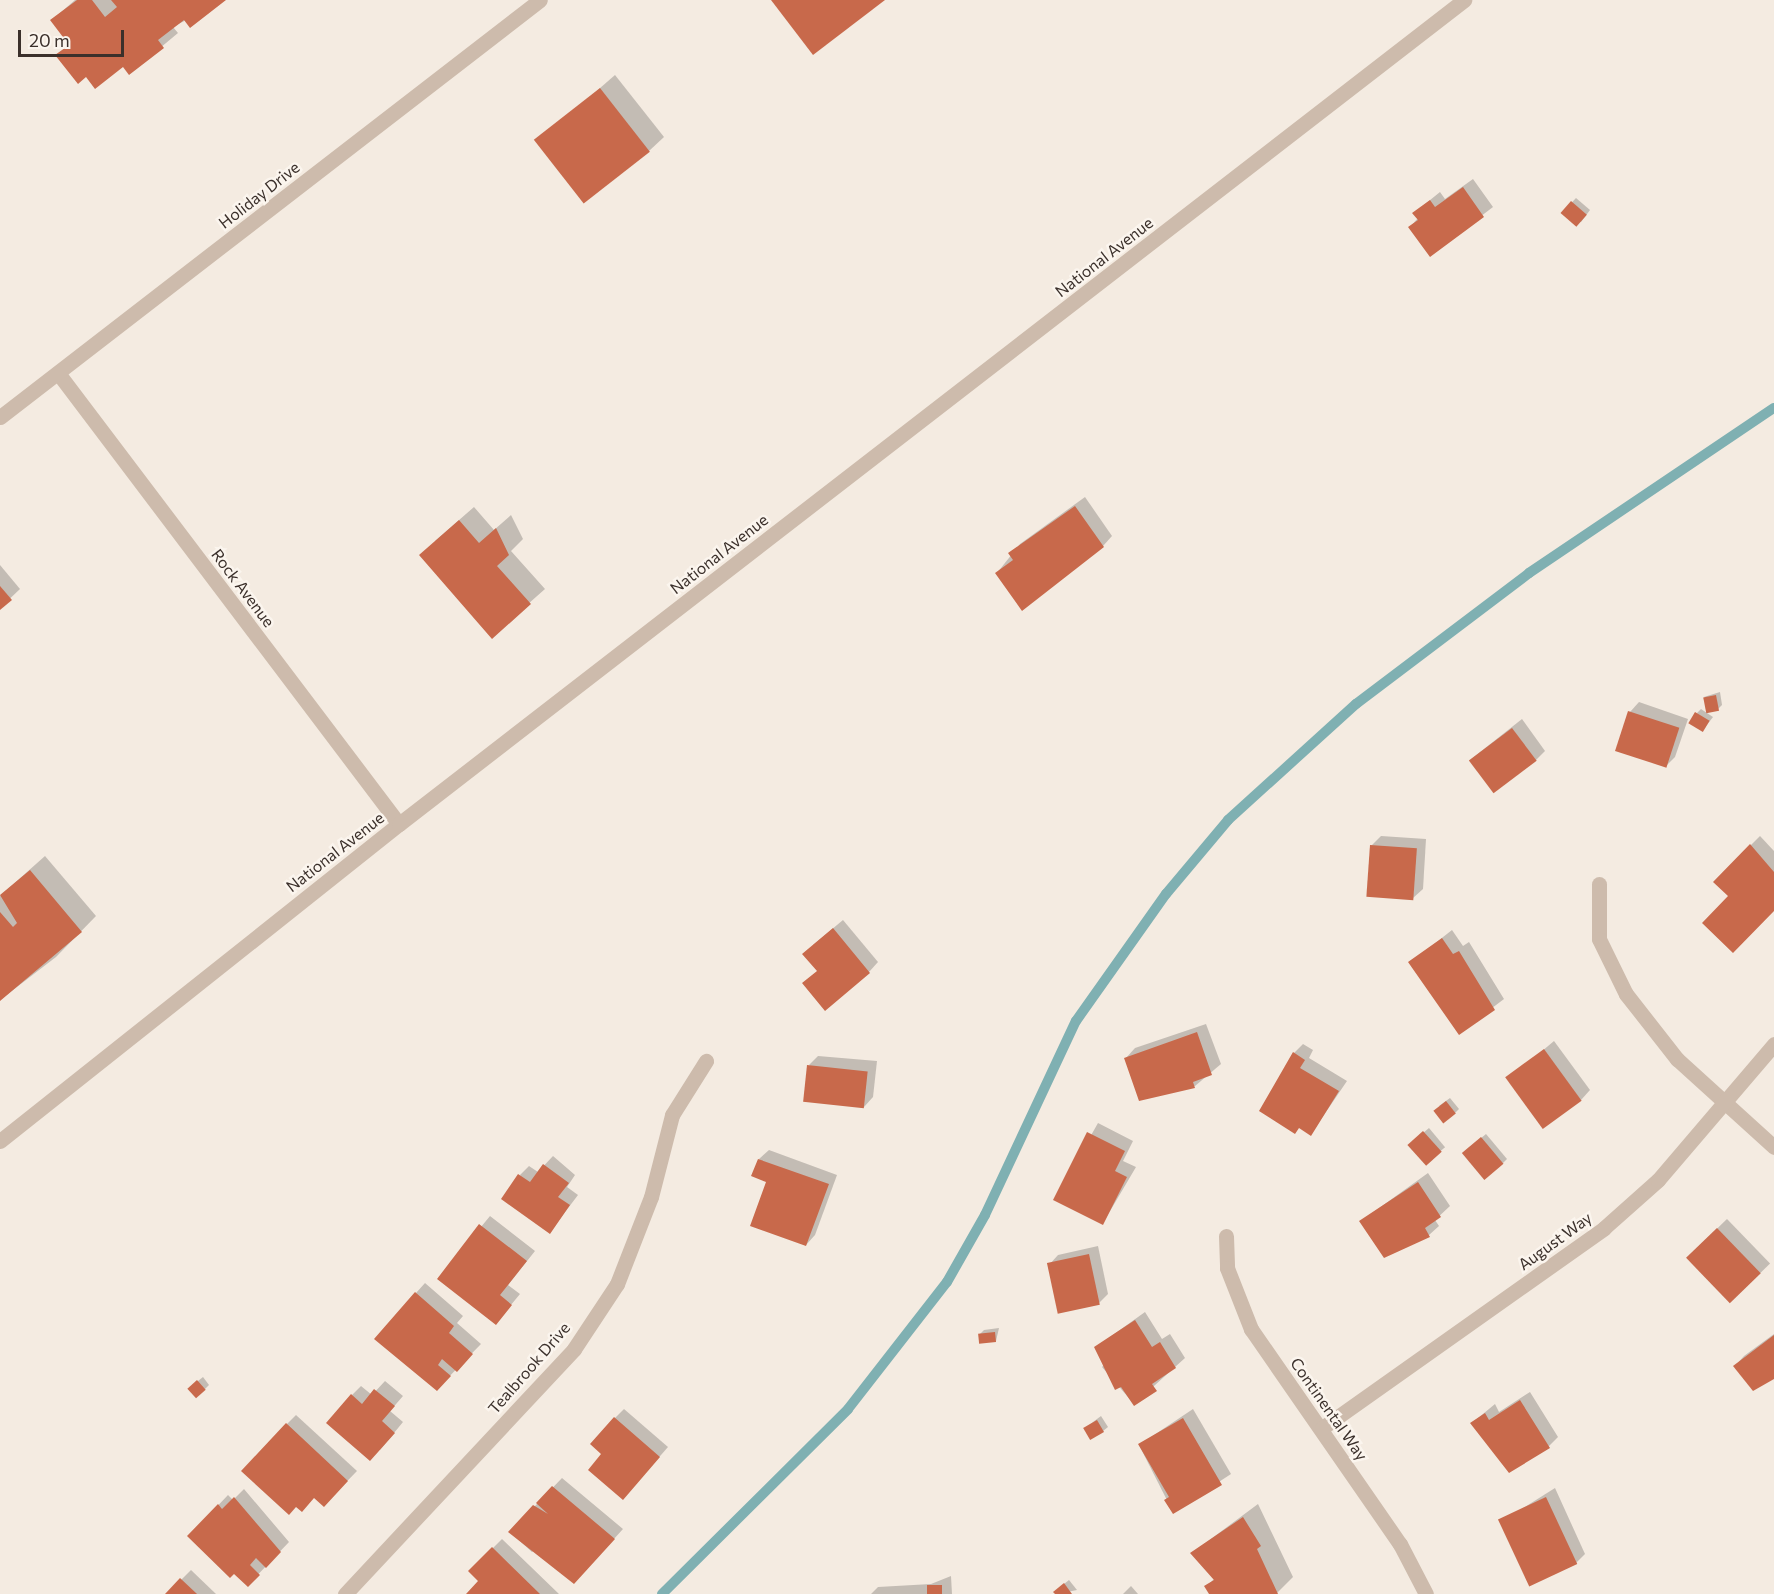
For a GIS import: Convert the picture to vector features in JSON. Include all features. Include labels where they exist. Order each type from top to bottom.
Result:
[{"type":"street","name":"Holiday Drive","points":[[0,417],[540,0]]},
{"type":"street","name":"National Avenue","points":[[0,1141],[399,824],[1464,0]]},
{"type":"street","name":"Rock Avenue","points":[[58,373],[399,824]]},
{"type":"street","points":[[1599,884],[1599,939],[1626,994],[1677,1059],[1774,1147]]},
{"type":"street","name":"August Way","points":[[1322,1428],[1604,1228],[1658,1180],[1774,1044]]},
{"type":"street","name":"Tealbrook Drive","points":[[345,1594],[574,1349],[617,1284],[651,1197],[672,1115],[706,1061]]},
{"type":"street","name":"Continental Way","points":[[1226,1236],[1227,1268],[1251,1329],[1322,1428],[1400,1544],[1426,1594]]},
{"type":"building","points":[[77,0],[92,0],[105,17],[117,7],[111,0],[226,0],[190,28],[184,20],[158,40],[164,48],[129,75],[123,67],[95,89],[86,77],[78,84],[55,55],[69,45],[50,20]]},
{"type":"building","points":[[771,0],[885,0],[813,55]]},
{"type":"building","points":[[600,88],[650,152],[584,204],[534,140]]},
{"type":"building","points":[[1463,187],[1484,217],[1430,257],[1408,227],[1418,220],[1412,213],[1430,200],[1435,207]]},
{"type":"building","points":[[1571,201],[1587,215],[1576,227],[1561,213]]},
{"type":"building","points":[[1075,506],[1104,547],[1022,611],[995,573],[1013,560],[1008,553]]},
{"type":"building","points":[[459,520],[479,543],[496,528],[509,555],[497,566],[531,604],[492,639],[419,555]]},
{"type":"building","points":[[0,586],[12,600],[0,610]]},
{"type":"building","points":[[1716,695],[1719,711],[1706,713],[1703,697]]},
{"type":"building","points":[[1628,711],[1679,728],[1666,768],[1615,751]]},
{"type":"building","points":[[1695,712],[1710,721],[1703,732],[1688,723]]},
{"type":"building","points":[[1512,728],[1537,761],[1494,793],[1469,760]]},
{"type":"building","points":[[1750,844],[1774,872],[1774,911],[1733,953],[1702,923],[1728,896],[1713,882]]},
{"type":"building","points":[[1370,845],[1417,848],[1413,900],[1366,897]]},
{"type":"building","points":[[30,870],[82,932],[0,1001],[0,912],[13,927],[17,923],[0,895]]},
{"type":"building","points":[[833,928],[870,973],[825,1011],[802,983],[817,971],[802,954]]},
{"type":"building","points":[[1442,938],[1453,954],[1459,951],[1495,1010],[1459,1035],[1408,962]]},
{"type":"building","points":[[1197,1032],[1212,1075],[1193,1082],[1195,1088],[1139,1101],[1124,1058]]},
{"type":"building","points":[[1544,1049],[1582,1101],[1543,1129],[1505,1077]]},
{"type":"building","points":[[1293,1052],[1305,1060],[1300,1068],[1339,1091],[1311,1136],[1299,1128],[1295,1134],[1259,1111]]},
{"type":"building","points":[[807,1065],[868,1071],[864,1108],[803,1102]]},
{"type":"building","points":[[1446,1101],[1456,1114],[1443,1123],[1433,1111]]},
{"type":"building","points":[[1423,1131],[1442,1152],[1426,1166],[1407,1145]]},
{"type":"building","points":[[1087,1132],[1125,1151],[1115,1171],[1127,1177],[1103,1225],[1053,1200]]},
{"type":"building","points":[[1481,1137],[1503,1164],[1484,1180],[1462,1153]]},
{"type":"building","points":[[758,1159],[829,1184],[806,1246],[750,1226],[766,1182],[751,1176]]},
{"type":"building","points":[[543,1164],[569,1183],[558,1197],[570,1205],[550,1234],[501,1199],[518,1174],[530,1182]]},
{"type":"building","points":[[1418,1182],[1441,1217],[1425,1228],[1430,1237],[1384,1258],[1359,1221]]},
{"type":"building","points":[[479,1224],[527,1261],[500,1295],[512,1305],[496,1325],[437,1279]]},
{"type":"building","points":[[1717,1228],[1761,1273],[1730,1303],[1686,1258]]},
{"type":"building","points":[[1089,1254],[1100,1305],[1058,1314],[1047,1263]]},
{"type":"building","points":[[415,1292],[454,1326],[449,1333],[473,1354],[457,1372],[442,1359],[438,1365],[451,1376],[437,1391],[374,1339]]},
{"type":"building","points":[[1135,1320],[1152,1347],[1160,1342],[1176,1368],[1152,1384],[1157,1391],[1134,1406],[1121,1387],[1115,1390],[1094,1347]]},
{"type":"building","points":[[995,1332],[996,1342],[979,1344],[978,1334]]},
{"type":"building","points":[[1774,1335],[1774,1379],[1753,1391],[1733,1366]]},
{"type":"building","points":[[197,1380],[206,1390],[196,1398],[187,1389]]},
{"type":"building","points":[[374,1389],[395,1406],[382,1421],[395,1433],[370,1461],[326,1423],[351,1394],[362,1404]]},
{"type":"building","points":[[1520,1400],[1550,1448],[1509,1473],[1470,1423],[1485,1413],[1489,1420]]},
{"type":"building","points":[[614,1417],[660,1457],[623,1500],[588,1470],[601,1454],[590,1444]]},
{"type":"building","points":[[1183,1418],[1222,1485],[1173,1514],[1164,1500],[1169,1497],[1138,1444]]},
{"type":"building","points":[[1097,1420],[1104,1432],[1090,1440],[1083,1428]]},
{"type":"building","points":[[286,1423],[348,1481],[324,1507],[314,1498],[302,1512],[296,1507],[289,1515],[241,1471]]},
{"type":"building","points":[[552,1486],[615,1539],[574,1584],[508,1532],[533,1505],[548,1514],[536,1503]]},
{"type":"building","points":[[234,1497],[281,1552],[266,1568],[256,1558],[250,1565],[260,1575],[248,1587],[234,1574],[230,1578],[187,1536],[218,1504],[222,1509]]},
{"type":"building","points":[[1546,1497],[1577,1564],[1529,1586],[1498,1519]]},
{"type":"building","points":[[1243,1517],[1261,1546],[1257,1549],[1278,1594],[1209,1594],[1204,1586],[1214,1580],[1190,1553]]},
{"type":"building","points":[[492,1547],[540,1594],[466,1594],[478,1581],[468,1571]]},
{"type":"building","points":[[180,1578],[197,1594],[165,1594]]},
{"type":"building","points":[[1064,1583],[1072,1594],[1053,1592]]},
{"type":"building","points":[[927,1585],[942,1585],[942,1594],[927,1594]]},
{"type":"waterway","points":[[662,1594],[848,1409],[947,1282],[985,1215],[1076,1021],[1166,894],[1228,820],[1356,704],[1529,573],[1774,408]]}]
